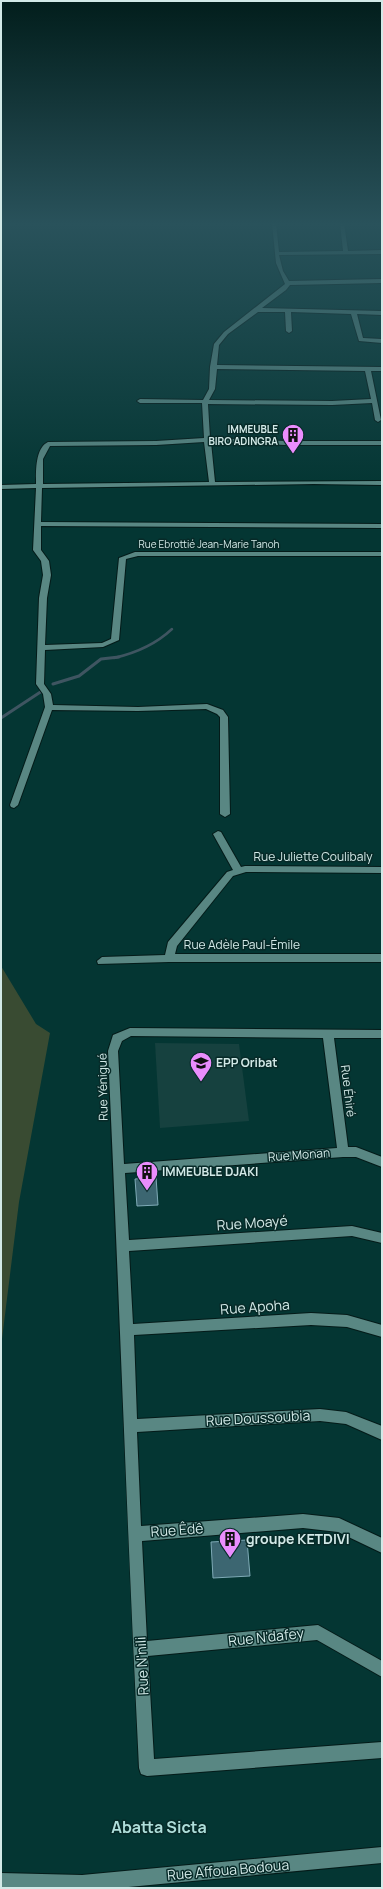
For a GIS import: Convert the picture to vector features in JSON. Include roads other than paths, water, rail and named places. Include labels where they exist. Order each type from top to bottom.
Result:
[{"type":"street","points":[[212,483],[207,440],[205,402],[212,389],[212,367],[217,342],[256,311]]},
{"type":"street","points":[[288,311],[289,331]]},
{"type":"street","points":[[293,311],[382,313]]},
{"type":"street","points":[[354,313],[361,340],[382,341]]},
{"type":"street","points":[[212,367],[382,369]]},
{"type":"street","points":[[368,370],[378,420]]},
{"type":"street","points":[[140,401],[332,403],[375,401]]},
{"type":"street","points":[[14,805],[49,707],[47,694],[40,684],[43,598],[47,575],[45,561],[37,550],[40,459],[48,444],[156,443],[207,440],[285,443],[382,443]]},
{"type":"street","points":[[1,488],[212,483],[382,483]]},
{"type":"street","points":[[38,524],[382,526]]},
{"type":"street","name":"Rue Ebrottié Jean-Marie Tanoh","points":[[41,648],[103,645],[112,643],[115,640],[123,558],[128,556],[138,554],[382,554]]},
{"type":"street","points":[[49,707],[85,709],[207,706],[214,708],[224,717],[225,814]]},
{"type":"street","points":[[218,834],[238,872]]},
{"type":"street","name":"Rue Juliette Coulibaly","points":[[169,958],[172,945],[230,874],[245,869],[382,870]]},
{"type":"street","name":"Rue Adèle Paul-Émile","points":[[102,961],[169,958],[382,958]]},
{"type":"street","name":"Rue Yénigué","points":[[127,1330],[113,1051],[117,1038],[130,1032],[382,1034]]},
{"type":"street","name":"Rue Éhiré","points":[[328,1034],[343,1152]]},
{"type":"street","name":"Rue Monan","points":[[119,1168],[343,1152],[356,1152],[382,1162]]},
{"type":"street","name":"Rue Moayé","points":[[123,1246],[352,1231],[382,1238]]},
{"type":"street","name":"Rue Apoha","points":[[127,1330],[311,1319],[339,1319],[365,1324],[382,1330]]},
{"type":"street","name":"Rue N'nili","points":[[127,1330],[134,1534],[148,1768],[382,1750]]},
{"type":"street","name":"Rue Doussoubia","points":[[131,1426],[320,1415],[346,1418],[382,1433]]},
{"type":"street","name":"Rue Êdê","points":[[134,1534],[303,1521],[339,1525],[382,1546]]},
{"type":"street","name":"Rue N'dafey","points":[[141,1649],[318,1632],[382,1669]]},
{"type":"street","name":"Rue Affoua Bodoua","points":[[1,1881],[82,1883],[382,1855]]},
{"type":"waterway","points":[[116,657],[145,647],[172,629]]},
{"type":"waterway","points":[[53,684],[79,676],[101,659],[116,657]]},
{"type":"waterway","points":[[1,718],[42,691]]},
{"type":"place","name":"IMMEUBLE BIRO ADINGRA","points":[[293,454]]},
{"type":"place","name":"EPP Oribat","points":[[201,1082]]},
{"type":"place","name":"IMMEUBLE DJAKI","points":[[147,1192]]},
{"type":"place","name":"groupe KETDIVI","points":[[230,1558]]},
{"type":"district","name":"Abatta Sicta","points":[[159,1827]]}]
